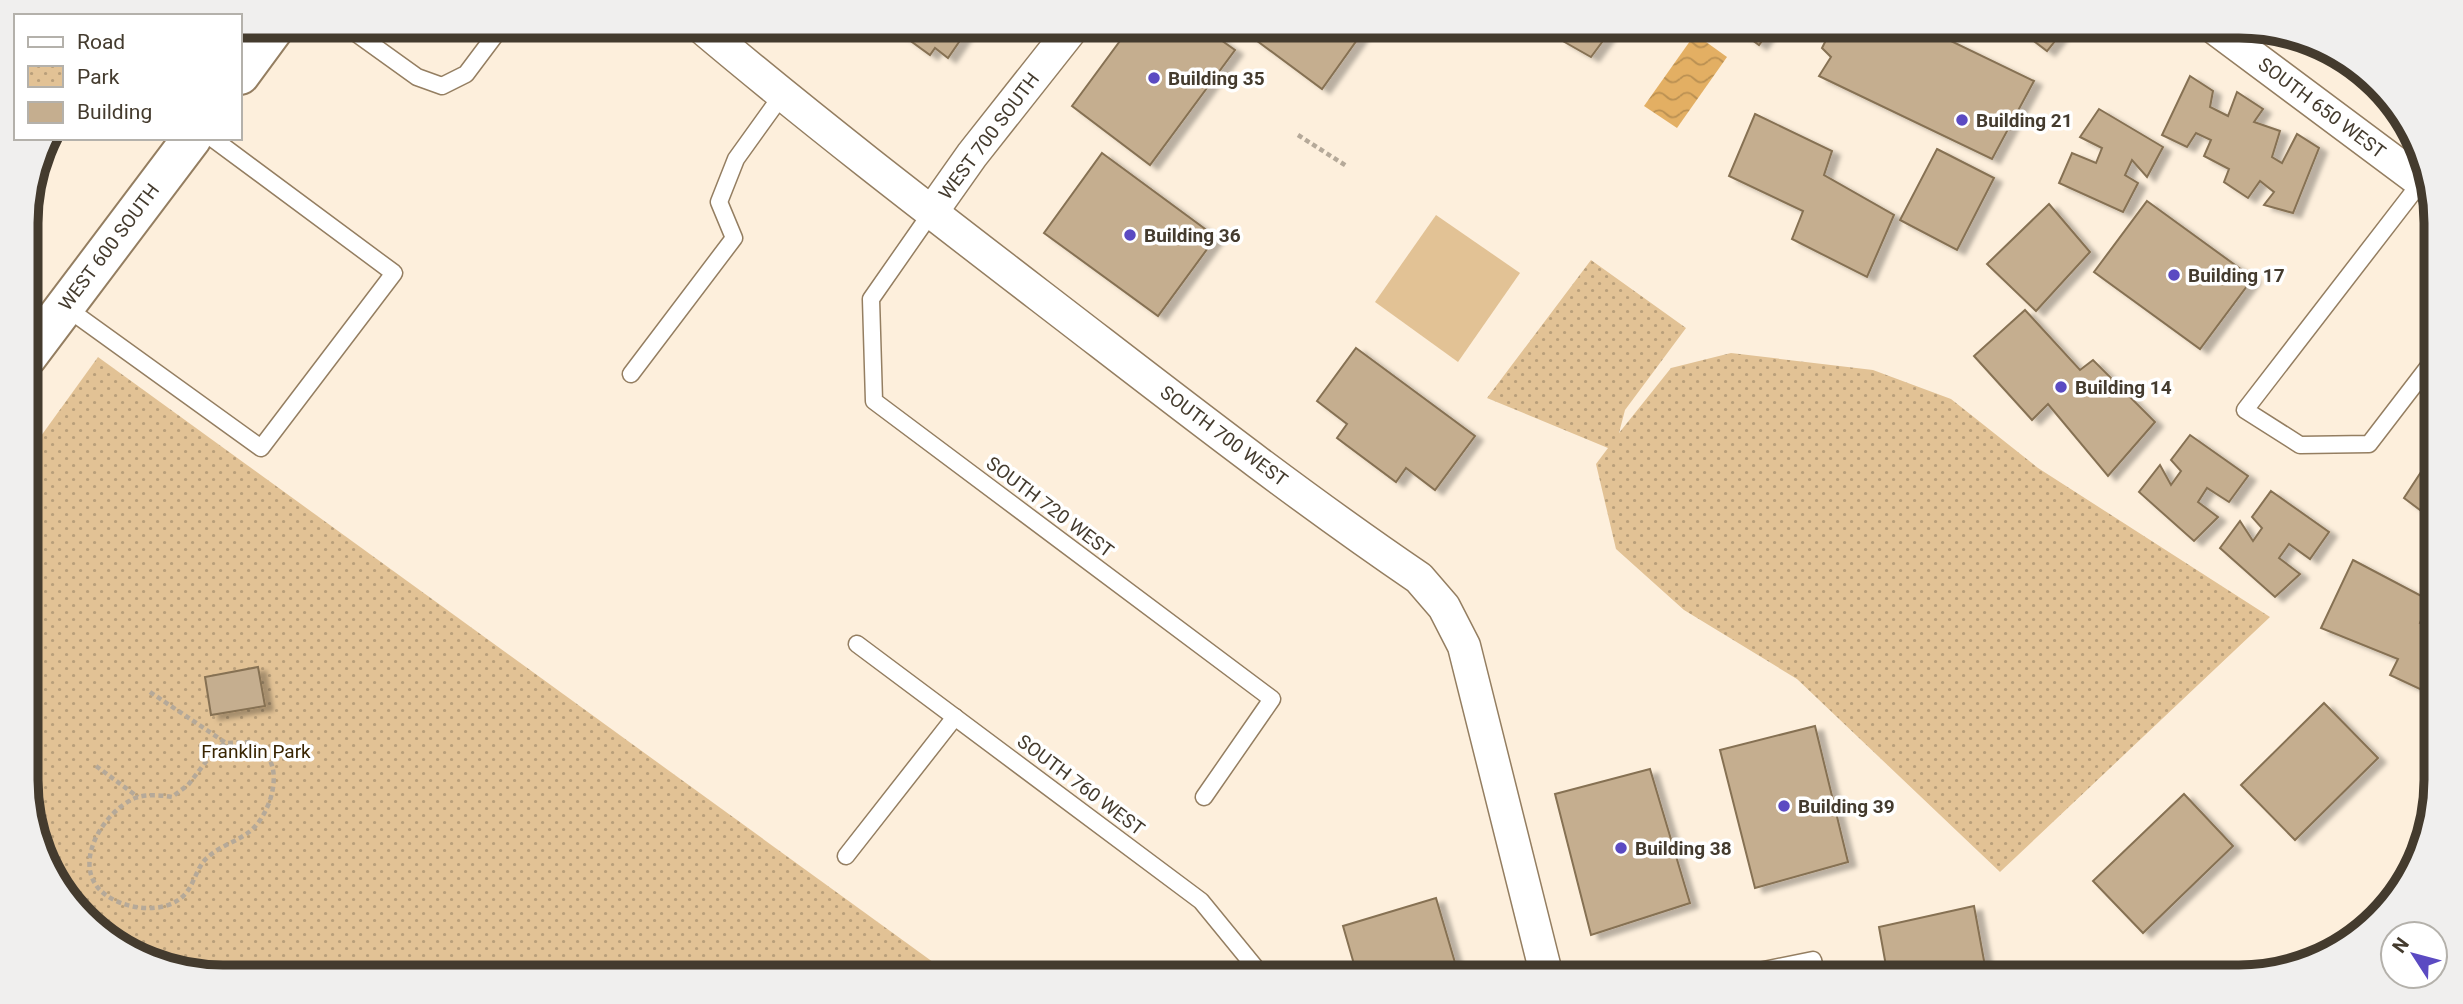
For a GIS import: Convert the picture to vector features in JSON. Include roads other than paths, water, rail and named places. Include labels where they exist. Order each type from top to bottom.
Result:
[{"type":"street","name":"SOUTH 650 WEST","points":[[2238,38],[2419,180]]},
{"type":"street","points":[[242,72],[266,39]]},
{"type":"street","name":"SOUTH 700 WEST","points":[[715,39],[931,213],[1182,405],[1419,578],[1444,607],[1464,646],[1544,965]]},
{"type":"street","name":"WEST 700 SOUTH","points":[[931,213],[972,155],[1063,39]]},
{"type":"street","name":"WEST 600 SOUTH","points":[[39,341],[190,140]]},
{"type":"lane","points":[[364,39],[418,77],[442,86],[466,74],[492,39]]},
{"type":"lane","points":[[631,374],[734,238],[719,202],[736,159],[782,95]]},
{"type":"lane","points":[[64,306],[261,448],[394,272],[215,140]]},
{"type":"lane","points":[[2421,192],[2245,410],[2301,445],[2369,444],[2424,372]]},
{"type":"lane","name":"SOUTH 720 WEST","points":[[931,213],[871,299],[874,401],[1272,699],[1205,797]]},
{"type":"lane","name":"SOUTH 760 WEST","points":[[857,644],[1201,901],[1253,965]]},
{"type":"lane","points":[[846,856],[955,717]]},
{"type":"lane","points":[[1789,965],[1813,960],[1814,965]]},
{"type":"water","points":[[1692,38],[1701,38],[1727,57],[1677,128],[1644,106]]},
{"type":"place","name":"Building 35","points":[[1154,78]]},
{"type":"place","name":"Building 21","points":[[1962,120]]},
{"type":"place","name":"Building 36","points":[[1130,235]]},
{"type":"place","name":"Building 17","points":[[2174,275]]},
{"type":"place","name":"Building 14","points":[[2061,387]]},
{"type":"place","name":"Building 39","points":[[1784,806]]},
{"type":"place","name":"Building 38","points":[[1621,848]]},
{"type":"park label","name":"Franklin Park","points":[[256,751]]}]
